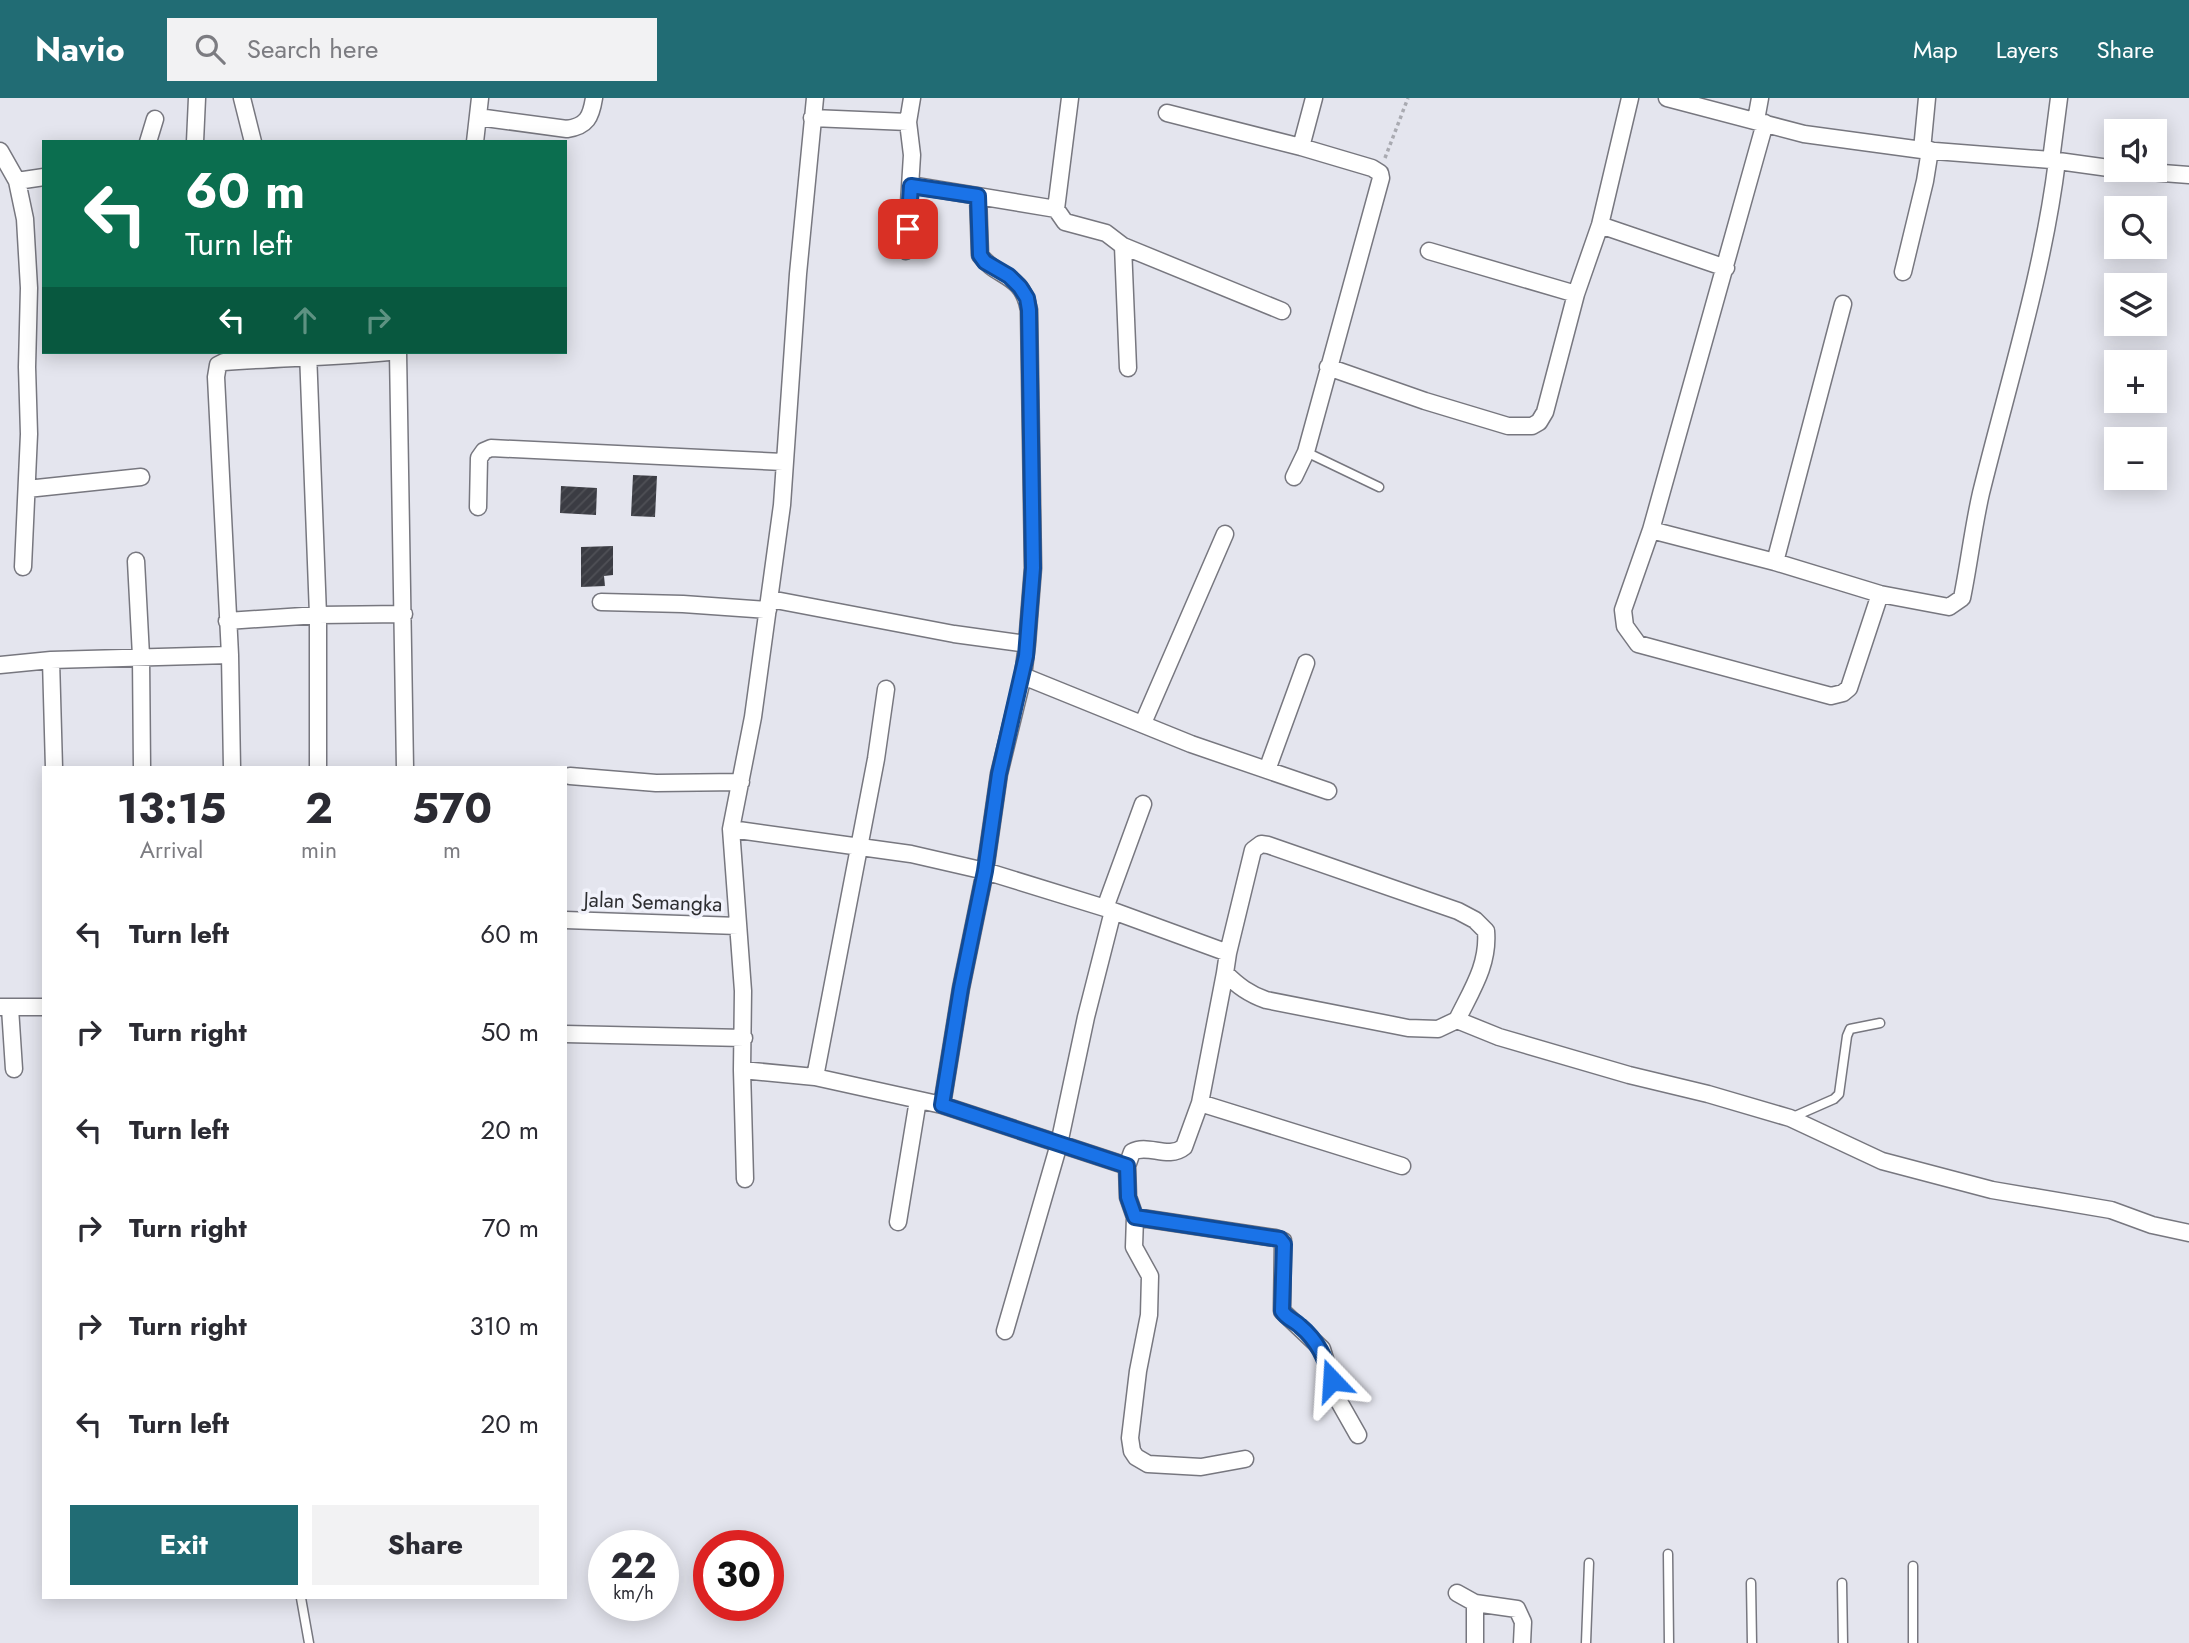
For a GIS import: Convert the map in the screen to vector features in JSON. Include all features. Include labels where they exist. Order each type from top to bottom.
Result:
[{"type":"street","points":[[195,140],[197,98]]},
{"type":"street","points":[[242,98],[252,140]]},
{"type":"street","points":[[475,140],[480,98]]},
{"type":"street","points":[[478,117],[567,129],[579,127],[588,120],[594,98]]},
{"type":"street","points":[[745,1179],[742,1070],[744,1038],[731,829],[753,717],[782,505],[783,462],[815,98]]},
{"type":"street","points":[[906,251],[912,155],[908,122],[912,98]]},
{"type":"street","points":[[1070,98],[1056,209],[1065,222],[1106,233],[1123,246],[1282,312]]},
{"type":"street","points":[[1301,147],[1314,98]]},
{"type":"street","points":[[1328,367],[1508,426],[1532,426],[1539,422],[1545,412],[1576,294],[1600,225],[1630,98]]},
{"type":"street","points":[[1667,98],[1804,134],[1926,150],[2054,160],[2104,167]]},
{"type":"street","points":[[1760,98],[1760,122],[1726,268],[1651,530],[1623,610],[1625,626],[1638,644],[1831,696],[1843,693],[1849,688],[1880,594]]},
{"type":"street","points":[[1903,272],[1925,181],[1927,98]]},
{"type":"street","points":[[1651,530],[1775,562],[1880,594],[1950,607],[1962,598],[1980,497],[2029,304],[2052,199],[2059,98]]},
{"type":"street","points":[[1167,113],[1301,147],[1372,168],[1380,173],[1380,183],[1306,452],[1294,477]]},
{"type":"street","points":[[812,118],[908,122]]},
{"type":"street","points":[[149,140],[155,119]]},
{"type":"street","points":[[0,151],[17,181],[36,288],[27,489],[23,517],[23,567]]},
{"type":"street","points":[[2167,173],[2189,175]]},
{"type":"street","points":[[17,181],[42,177]]},
{"type":"street","points":[[911,186],[1056,209]]},
{"type":"street","points":[[942,1105],[961,988],[985,871],[999,774],[1023,676],[1033,568],[1029,310],[1027,298],[1020,287],[1009,276],[985,262],[980,255],[978,196]]},
{"type":"street","points":[[1600,225],[1726,268]]},
{"type":"street","points":[[1123,246],[1128,368]]},
{"type":"street","points":[[1429,251],[1576,294]]},
{"type":"street","points":[[1775,562],[1843,304]]},
{"type":"street","points":[[232,766],[230,654],[216,377],[218,365],[224,362],[335,354]]},
{"type":"street","points":[[398,354],[405,766]]},
{"type":"street","points":[[308,355],[318,615],[318,766]]},
{"type":"street","points":[[478,507],[479,458],[484,451],[491,448],[783,462]]},
{"type":"street","points":[[27,489],[141,477]]},
{"type":"street","points":[[1143,723],[1225,534]]},
{"type":"street","points":[[136,561],[141,656],[142,766]]},
{"type":"street","points":[[601,602],[769,605],[1027,644]]},
{"type":"street","points":[[227,621],[318,615],[404,614]]},
{"type":"street","points":[[0,665],[51,660],[230,654]]},
{"type":"street","points":[[51,660],[54,766]]},
{"type":"street","points":[[1267,770],[1306,663]]},
{"type":"street","points":[[1023,676],[1191,744],[1328,791]]},
{"type":"street","points":[[815,1076],[876,759],[886,689]]},
{"type":"street","points":[[570,776],[656,783],[741,782]]},
{"type":"street","points":[[1005,1331],[1059,1143],[1109,909],[1143,804]]},
{"type":"street","points":[[731,829],[911,854],[985,871],[1109,909],[1228,953]]},
{"type":"street","points":[[1225,973],[1238,986],[1266,1000],[1408,1028],[1438,1029],[1457,1020],[1480,974],[1487,948],[1486,931],[1475,920],[1458,911],[1268,845],[1261,844],[1253,850],[1228,953],[1200,1103],[1184,1147],[1179,1152],[1169,1153],[1137,1149],[1132,1152],[1127,1166],[1128,1197],[1135,1217],[1134,1247],[1150,1276],[1149,1315],[1138,1371],[1130,1438],[1132,1451],[1136,1457],[1148,1464],[1174,1466],[1200,1467],[1245,1459]]},
{"type":"street","name":"Jalan Semangka","points":[[567,920],[738,926]]},
{"type":"street","points":[[14,1069],[5,1007],[42,1007]]},
{"type":"street","points":[[1457,1020],[1499,1037],[1603,1068],[1790,1118],[1882,1161],[1992,1191],[2111,1210],[2152,1225],[2189,1233]]},
{"type":"street","points":[[567,1034],[744,1038]]},
{"type":"street","points":[[742,1070],[815,1076],[942,1105],[1127,1166]]},
{"type":"street","points":[[898,1222],[918,1100]]},
{"type":"street","points":[[1200,1103],[1402,1166]]},
{"type":"street","points":[[1135,1217],[1283,1241],[1282,1311],[1321,1349],[1337,1398],[1358,1436]]},
{"type":"street","points":[[1457,1593],[1475,1603],[1517,1609],[1523,1622],[1522,1643]]},
{"type":"street","points":[[1475,1603],[1475,1643]]},
{"type":"lane","points":[[1306,452],[1379,487]]},
{"type":"lane","points":[[1790,1118],[1834,1099],[1839,1094],[1850,1029],[1880,1023]]},
{"type":"lane","points":[[1668,1554],[1669,1643]]},
{"type":"lane","points":[[1586,1643],[1588,1563]]},
{"type":"lane","points":[[1913,1566],[1913,1643]]},
{"type":"lane","points":[[1751,1583],[1752,1643]]},
{"type":"lane","points":[[1842,1583],[1843,1643]]},
{"type":"lane","points":[[301,1599],[309,1643]]},
{"type":"path","points":[[1380,173],[1408,98]]},
{"type":"building","points":[[633,475],[657,476],[655,517],[631,516]]},
{"type":"building","points":[[561,486],[597,488],[596,515],[560,513]]},
{"type":"building","points":[[613,546],[613,575],[604,576],[605,586],[581,587],[581,547]]},
{"type":"route","points":[[908,229],[911,186],[978,196],[980,255],[985,262],[1009,276],[1020,287],[1027,298],[1030,330],[1033,568],[1026,656],[999,774],[985,871],[961,988],[942,1105],[1127,1166],[1128,1197],[1135,1217],[1283,1241],[1282,1311],[1315,1340],[1332,1380]]}]
